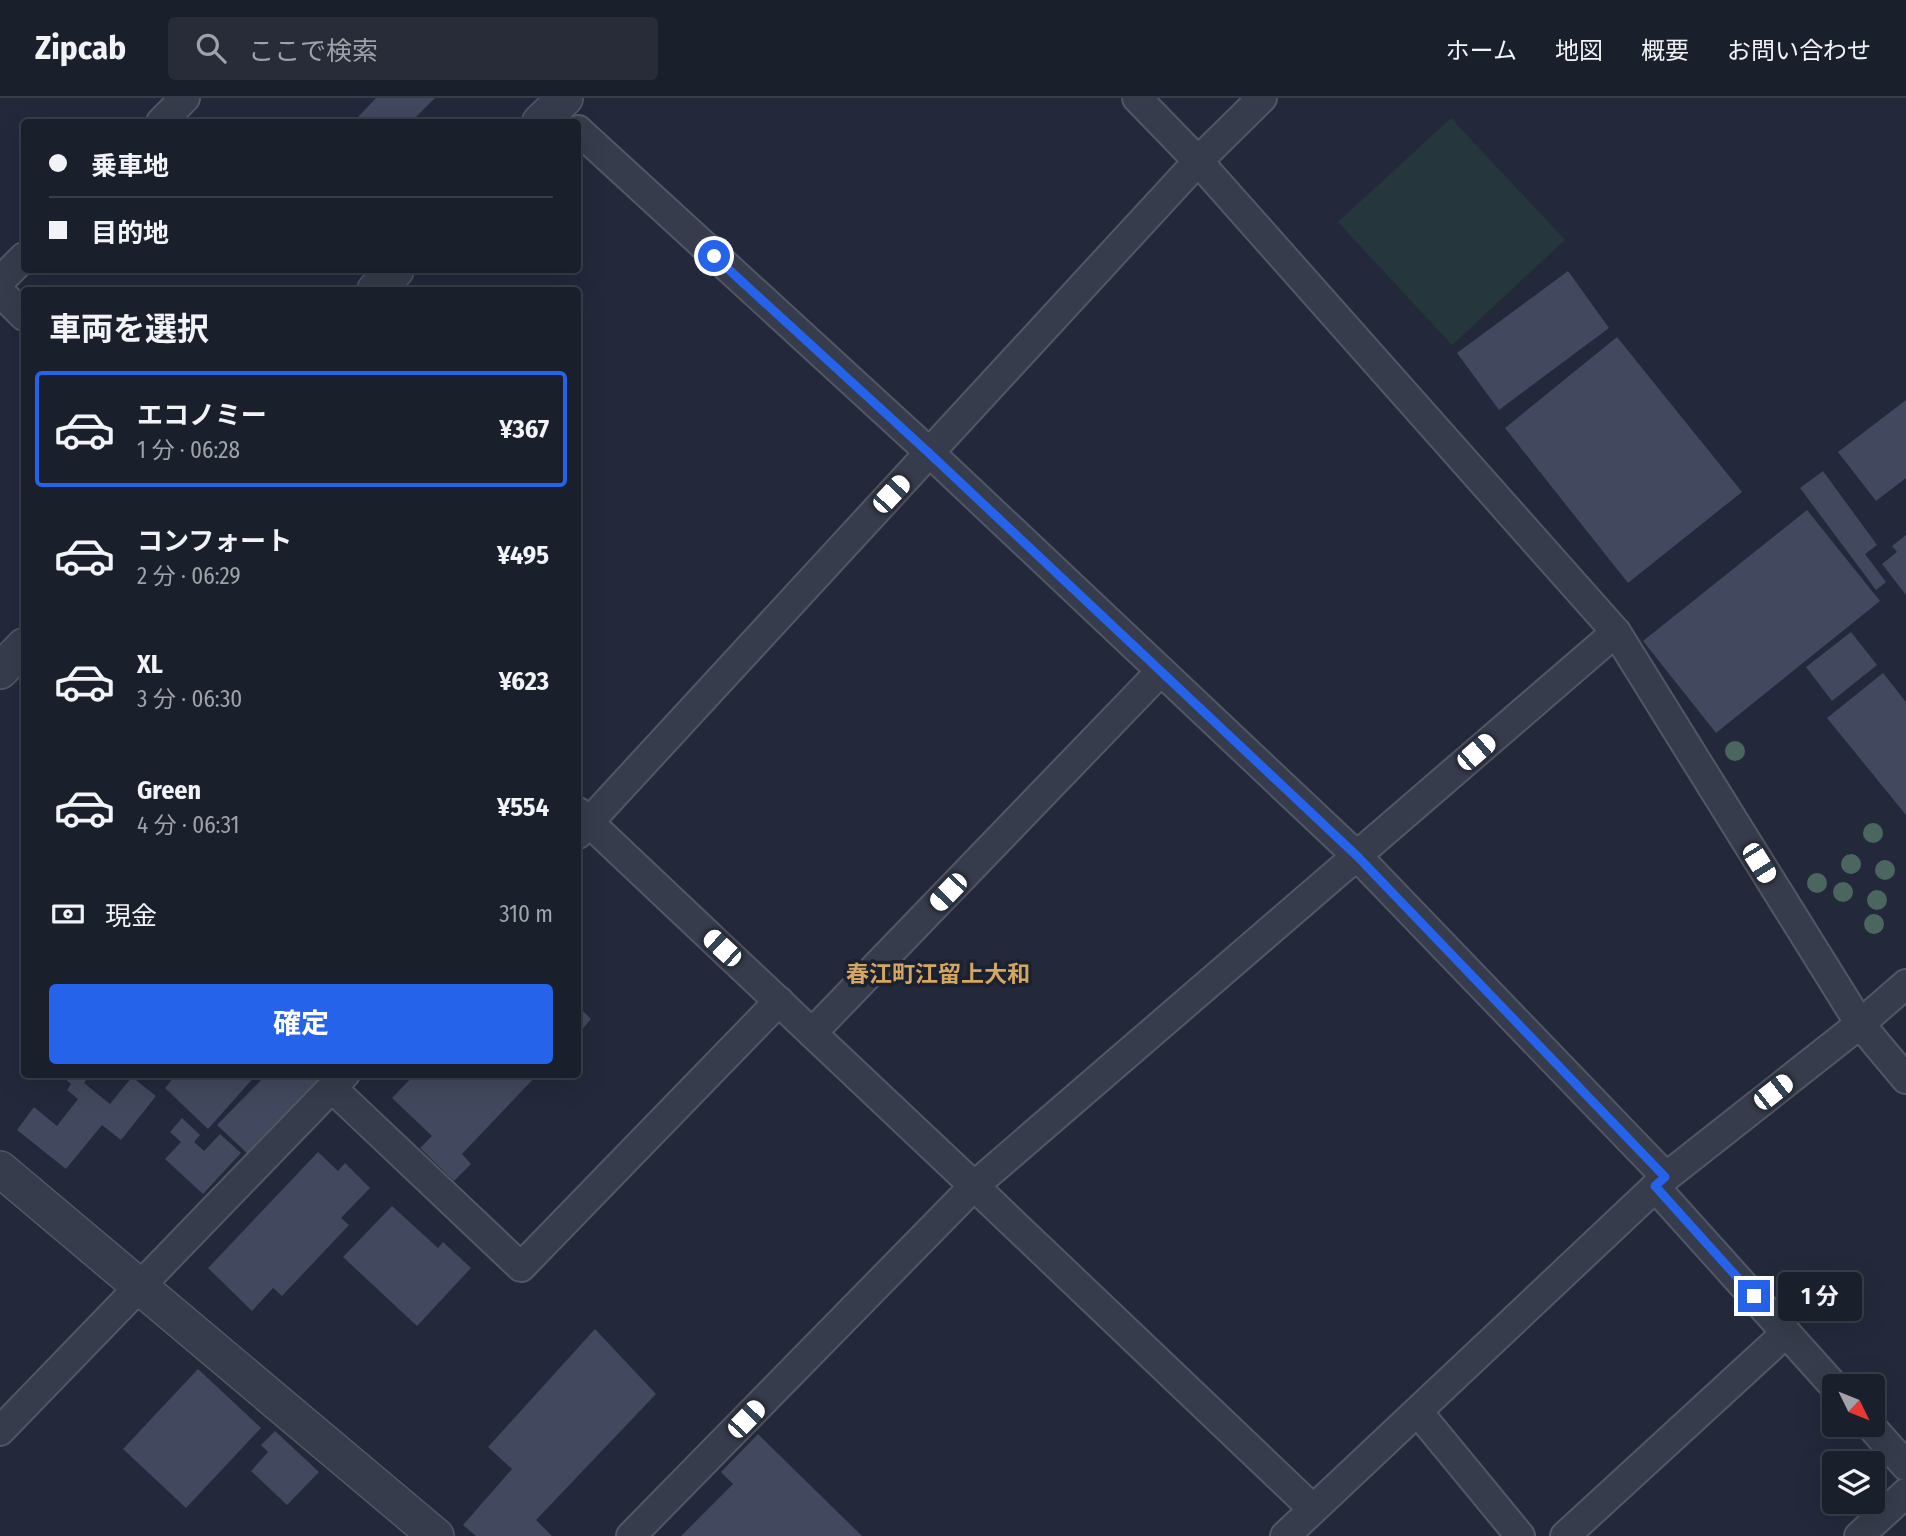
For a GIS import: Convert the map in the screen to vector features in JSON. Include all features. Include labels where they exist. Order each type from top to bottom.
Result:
[{"type":"street","points":[[163,119],[185,98]]},
{"type":"street","points":[[1137,98],[1198,161],[1616,632],[1860,1024],[1906,1079]]},
{"type":"street","points":[[1262,98],[1198,161],[929,453],[581,823],[779,1002],[1312,1508]]},
{"type":"street","points":[[581,134],[929,453],[1357,856],[1660,1182],[1823,1374]]},
{"type":"street","points":[[0,282],[21,260]]},
{"type":"street","points":[[378,287],[393,273]]},
{"type":"street","points":[[0,292],[21,313]]},
{"type":"street","points":[[631,1536],[974,1186],[1616,632]]},
{"type":"street","points":[[0,671],[21,649]]},
{"type":"street","points":[[812,1033],[1161,671]]},
{"type":"street","points":[[1285,1536],[1660,1182],[1860,1024],[1906,984]]},
{"type":"street","points":[[0,1431],[339,1081],[521,1267],[779,1002]]},
{"type":"street","points":[[0,1169],[436,1536]]},
{"type":"street","points":[[1565,1536],[1786,1333]]},
{"type":"street","points":[[1418,1412],[1520,1536]]},
{"type":"street","points":[[1880,1437],[1906,1466]]},
{"type":"street","points":[[1859,1536],[1906,1493]]},
{"type":"shaded area","points":[[1451,118],[1565,240],[1452,345],[1338,222]]},
{"type":"building","points":[[376,98],[435,98],[414,119],[358,117]]},
{"type":"building","points":[[1568,271],[1609,328],[1499,410],[1457,353]]},
{"type":"building","points":[[1617,337],[1742,492],[1628,583],[1505,428]]},
{"type":"building","points":[[1906,400],[1906,478],[1876,501],[1838,452]]},
{"type":"building","points":[[1823,471],[1877,545],[1865,554],[1886,582],[1876,590],[1800,488]]},
{"type":"building","points":[[1807,510],[1880,601],[1716,733],[1643,641]]},
{"type":"building","points":[[1906,535],[1906,595],[1882,564],[1897,552],[1892,546]]},
{"type":"building","points":[[1851,632],[1877,665],[1832,701],[1806,667]]},
{"type":"building","points":[[1883,673],[1906,702],[1906,815],[1827,718]]},
{"type":"building","points":[[581,1009],[591,1019],[581,1031]]},
{"type":"building","points":[[64,1078],[88,1078],[84,1083],[110,1104],[133,1078],[156,1096],[121,1140],[102,1125],[66,1169],[17,1130],[34,1107],[57,1126],[78,1099],[67,1090],[71,1084]]},
{"type":"building","points":[[174,1078],[253,1078],[208,1129],[165,1088]]},
{"type":"building","points":[[263,1078],[323,1078],[249,1155],[217,1125]]},
{"type":"building","points":[[411,1078],[534,1078],[462,1154],[471,1164],[454,1181],[420,1148],[432,1136],[392,1098]]},
{"type":"building","points":[[182,1118],[200,1135],[194,1142],[204,1151],[220,1134],[241,1153],[203,1194],[165,1159],[181,1142],[170,1132]]},
{"type":"building","points":[[318,1152],[338,1171],[345,1163],[370,1188],[341,1218],[349,1225],[282,1296],[273,1288],[252,1311],[208,1268]]},
{"type":"building","points":[[392,1206],[438,1248],[443,1242],[471,1268],[417,1326],[343,1257]]},
{"type":"building","points":[[595,1329],[656,1394],[536,1520],[552,1536],[476,1536],[463,1525],[512,1469],[488,1447]]},
{"type":"building","points":[[198,1369],[261,1428],[186,1508],[123,1449]]},
{"type":"building","points":[[275,1431],[319,1472],[287,1505],[251,1471],[268,1452],[261,1445]]},
{"type":"building","points":[[758,1434],[862,1536],[681,1536],[733,1484],[721,1472]]},
{"type":"district","name":"春江町江留上大和","points":[[938,974]]},
{"type":"route","points":[[714,256],[929,453],[1357,856],[1665,1177],[1655,1186],[1754,1296]]}]
